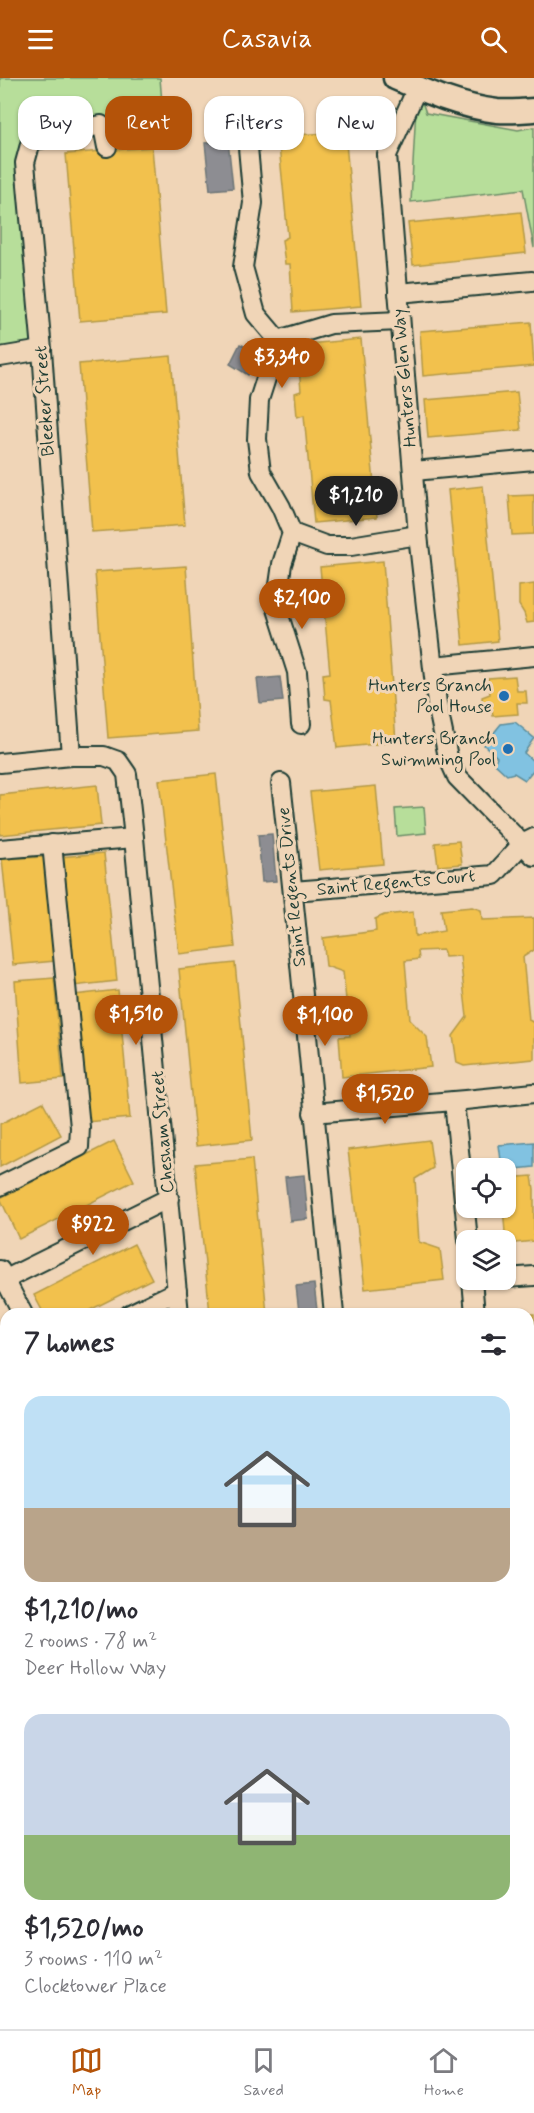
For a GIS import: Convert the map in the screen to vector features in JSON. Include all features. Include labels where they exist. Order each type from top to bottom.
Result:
[{"type":"street","points":[[395,78],[417,88],[482,109],[534,110]]},
{"type":"street","name":"Hunters Glen Way","points":[[417,88],[387,155],[418,535],[437,704],[448,758],[458,777],[530,846]]},
{"type":"street","name":"Bleeker Street","points":[[70,756],[42,350],[25,163],[31,141],[100,125],[105,141]]},
{"type":"street","points":[[248,150],[252,203],[243,267],[256,314],[278,340],[275,359],[259,400],[257,439],[261,472],[281,507],[292,533],[282,564],[276,606],[297,672],[301,724]]},
{"type":"street","points":[[398,293],[532,281]]},
{"type":"street","points":[[278,340],[331,324],[400,321]]},
{"type":"street","points":[[0,357],[42,350]]},
{"type":"street","points":[[414,471],[534,460]]},
{"type":"street","points":[[292,533],[327,546],[351,546],[418,535]]},
{"type":"street","points":[[434,666],[534,656]]},
{"type":"street","points":[[0,763],[70,756]]},
{"type":"street","name":"Chesham Street","points":[[70,756],[104,756],[118,761],[126,772],[178,1308]]},
{"type":"street","name":"Saint Regents Drive","points":[[281,783],[333,1308]]},
{"type":"street","points":[[0,849],[134,838]]},
{"type":"street","points":[[0,1186],[79,1147],[80,1127],[52,844]]},
{"type":"street","name":"Saint Regents Court","points":[[293,891],[494,875],[530,846]]},
{"type":"street","points":[[313,1113],[534,1093]]},
{"type":"street","points":[[454,1101],[467,1230]]},
{"type":"street","points":[[20,1308],[2,1277],[169,1197]]},
{"type":"street","points":[[516,1277],[534,1276]]},
{"type":"street","points":[[475,1308],[476,1290]]},
{"type":"street","points":[[142,1308],[177,1291]]},
{"type":"green space","points":[[0,78],[160,78],[161,96],[105,96],[105,134],[93,136],[93,96],[18,96],[18,150],[26,150],[42,350],[0,356]]},
{"type":"green space","points":[[417,88],[426,113],[518,130],[534,127],[534,248],[523,189],[411,202]]},
{"type":"green space","points":[[424,807],[426,833],[397,836],[395,809]]},
{"type":"water","name":"Hunters Branch Swimming Pool","points":[[515,722],[534,738],[524,753],[534,762],[534,769],[525,780],[514,773],[507,775],[494,763],[497,757],[484,745],[501,724]]},
{"type":"water","points":[[534,1142],[534,1167],[516,1169],[516,1158],[501,1158],[499,1145]]},
{"type":"building: Homes","points":[[304,134],[316,134],[316,150],[347,150],[361,306],[293,312],[290,264],[285,264],[282,240],[288,237],[279,150],[304,150]]},
{"type":"building: Homes","points":[[152,150],[166,314],[80,321],[66,154]]},
{"type":"building: Homes","points":[[521,212],[526,253],[413,265],[408,223]]},
{"type":"building: Homes","points":[[531,322],[534,366],[423,376],[420,331]]},
{"type":"building: Homes","points":[[361,339],[377,517],[314,523],[304,415],[297,417],[295,393],[301,391],[297,345]]},
{"type":"building: Homes","points":[[171,356],[185,525],[92,532],[79,364]]},
{"type":"building: Homes","points":[[517,392],[521,430],[428,438],[425,400]]},
{"type":"building: Homes","points":[[483,486],[498,641],[463,645],[448,490]]},
{"type":"building: Homes","points":[[534,495],[534,534],[512,535],[509,496]]},
{"type":"building: Homes","points":[[383,561],[396,742],[337,748],[331,700],[325,699],[323,674],[330,673],[320,567]]},
{"type":"building: Homes","points":[[186,566],[198,731],[108,738],[95,572]]},
{"type":"building: Homes","points":[[534,584],[534,622],[527,623],[519,605],[519,586]]},
{"type":"building: Homes","name":"Hunters Branch Pool House","points":[[515,676],[517,691],[526,691],[527,703],[517,703],[518,714],[493,716],[491,706],[483,707],[482,697],[490,694],[488,678]]},
{"type":"building: Homes","points":[[216,774],[235,947],[179,954],[159,780]]},
{"type":"building: Homes","points":[[97,785],[101,825],[0,835],[0,795]]},
{"type":"building: Homes","points":[[376,786],[383,864],[319,870],[310,792]]},
{"type":"building: Homes","points":[[459,841],[462,864],[438,866],[435,843]]},
{"type":"building: Homes","points":[[104,853],[117,981],[73,986],[60,857]]},
{"type":"building: Homes","points":[[44,857],[55,961],[13,965],[2,859]]},
{"type":"building: Homes","points":[[472,907],[481,910],[482,920],[534,918],[534,950],[523,957],[529,1020],[534,1023],[534,1059],[464,1066],[457,1063],[453,1036],[467,1017],[460,956],[445,957],[443,950],[418,951],[419,959],[405,961],[410,1020],[427,1037],[431,1067],[342,1077],[339,1037],[350,1036],[343,972],[326,966],[323,938],[376,931],[375,919],[384,915],[413,912],[415,936],[444,931],[441,910]]},
{"type":"building: Homes","points":[[235,963],[252,1140],[196,1146],[179,969]]},
{"type":"building: Homes","points":[[54,978],[63,1079],[22,1083],[15,981]]},
{"type":"building: Homes","points":[[118,990],[130,1118],[86,1122],[74,995]]},
{"type":"building: Homes","points":[[43,1102],[61,1135],[0,1167],[0,1124]]},
{"type":"building: Homes","points":[[429,1140],[433,1168],[415,1179],[419,1242],[440,1249],[444,1280],[365,1289],[348,1150]]},
{"type":"building: Homes","points":[[114,1141],[134,1181],[19,1239],[0,1198]]},
{"type":"building: Homes","points":[[252,1159],[266,1308],[209,1308],[195,1164]]},
{"type":"building: Homes","points":[[532,1176],[534,1241],[516,1243],[516,1230],[505,1230],[504,1218],[516,1218],[516,1177]]},
{"type":"building: Homes","points":[[134,1244],[152,1279],[94,1308],[41,1308],[34,1295]]},
{"type":"building: Industry","points":[[206,150],[229,150],[233,188],[210,190]]},
{"type":"building: Industry","points":[[240,344],[261,354],[248,375],[230,364]]},
{"type":"building: Industry","points":[[280,677],[283,701],[260,703],[257,679]]},
{"type":"building: Industry","points":[[272,834],[276,881],[262,882],[258,835]]},
{"type":"building: Industry","points":[[304,1175],[308,1219],[290,1221],[285,1177]]},
{"type":"building: Industry","points":[[314,1284],[317,1308],[299,1308],[296,1286]]},
{"type":"place","name":"Hunters Branch Pool House","points":[[504,696]]},
{"type":"place","name":"Hunters Branch Swimming Pool","points":[[508,749]]}]
